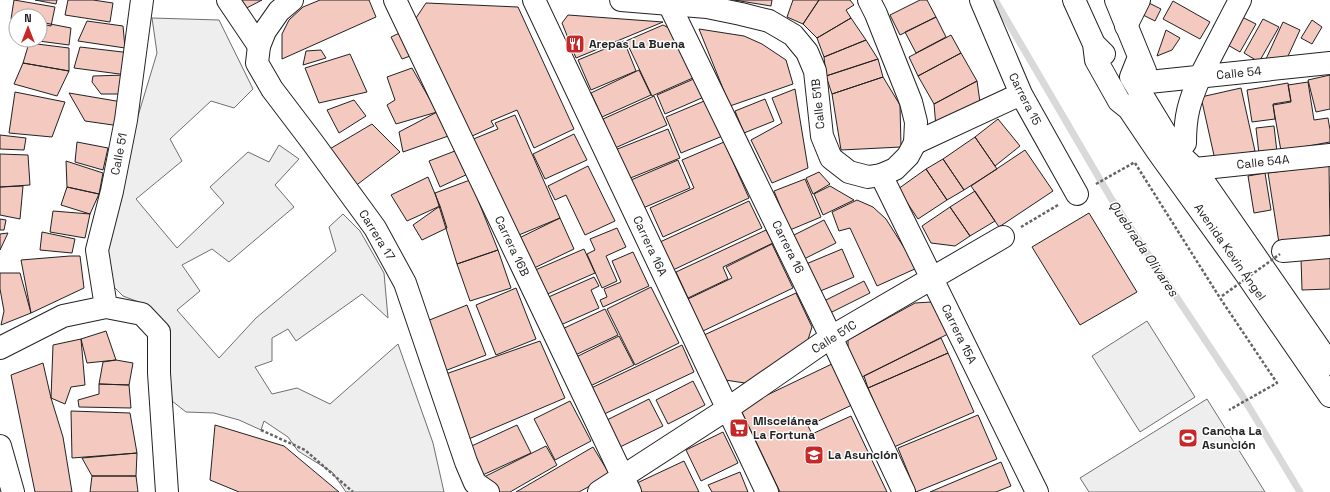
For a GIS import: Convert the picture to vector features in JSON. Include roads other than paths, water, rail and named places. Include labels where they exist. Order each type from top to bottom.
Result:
[{"type":"street","name":"Calle 51","points":[[106,307],[97,250],[112,192],[126,120],[142,0]]},
{"type":"street","points":[[228,0],[259,46]]},
{"type":"street","points":[[259,46],[266,31],[280,11],[292,0]]},
{"type":"street","name":"Carrera 16B","points":[[395,0],[626,484]]},
{"type":"street","name":"Carrera 16A","points":[[534,0],[767,492]]},
{"type":"street","name":"Calle 51B","points":[[621,0],[707,7],[769,21],[793,35],[807,52],[815,71],[822,136],[831,158],[849,172],[868,177],[881,175],[895,169],[908,156],[915,143]]},
{"type":"street","points":[[869,0],[911,102],[916,122],[915,143],[1021,94]]},
{"type":"street","name":"Carrera 15","points":[[981,0],[1021,94],[1085,190]]},
{"type":"street","name":"Avenida Kevin Ángel","points":[[1074,0],[1099,49],[1096,60],[1119,101],[1129,109],[1330,396]]},
{"type":"street","name":"Avenida Kevin Ángel","points":[[1116,0],[1126,26],[1139,72],[1176,151],[1195,169],[1330,364]]},
{"type":"street","points":[[1126,26],[1139,0]]},
{"type":"street","points":[[1186,143],[1186,116],[1191,99],[1200,77],[1240,0]]},
{"type":"street","name":"Carrera 16","points":[[669,4],[831,337],[904,492]]},
{"type":"street","name":"Carrera 17","points":[[259,46],[257,63],[272,90],[314,142],[375,228],[405,283],[466,462],[475,483],[488,492]]},
{"type":"street","points":[[1099,49],[1116,68],[1139,72]]},
{"type":"street","name":"Calle 54","points":[[1139,72],[1200,77],[1330,64]]},
{"type":"street","name":"Avenida Kevin Ángel","points":[[1139,72],[1186,143],[1195,169]]},
{"type":"street","name":"Calle 54A","points":[[1195,169],[1330,155]]},
{"type":"street","name":"Carrera 15A","points":[[881,175],[1036,492]]},
{"type":"street","name":"Calle 51C","points":[[599,492],[626,484],[727,409],[831,337],[1003,237]]},
{"type":"street","points":[[1282,252],[1330,247]]},
{"type":"street","points":[[0,348],[63,316],[106,307],[142,314],[159,332],[159,373],[167,492]]},
{"type":"street","points":[[0,446],[13,492]]},
{"type":"waterway","name":"Quebrada Olivares","points":[[995,0],[1112,200],[1243,397],[1300,492]]},
{"type":"place","name":"Arepas La Buena","points":[[575,44]]},
{"type":"place","name":"Miscelánea La Fortuna","points":[[739,428]]},
{"type":"place","name":"Cancha La Asunción","points":[[1188,438]]},
{"type":"place","name":"La Asunción","points":[[814,455]]}]
